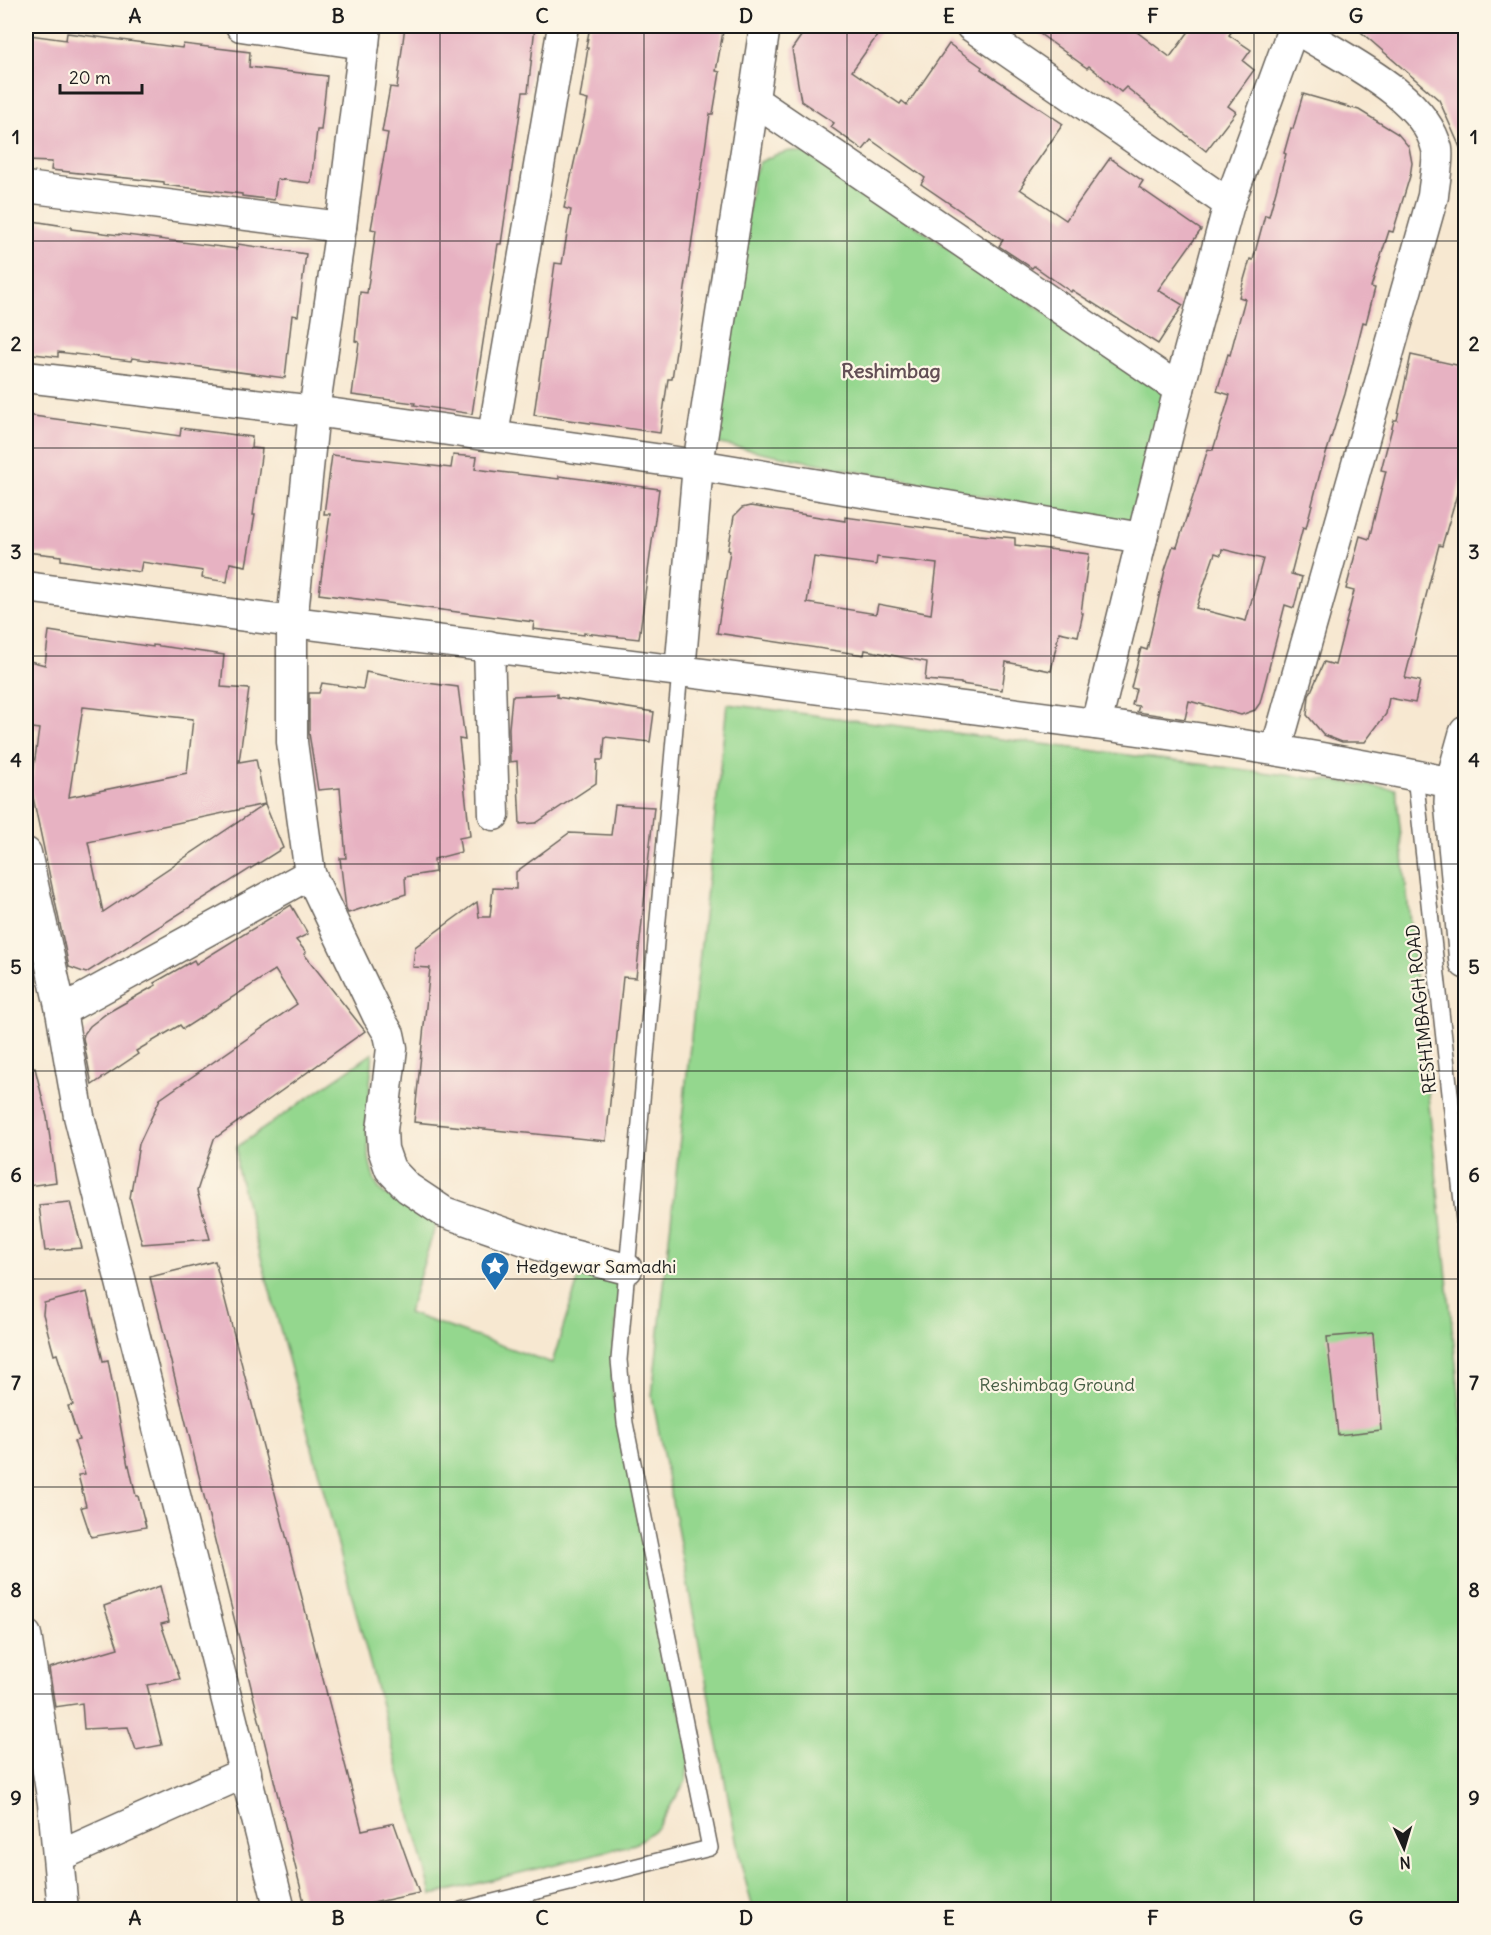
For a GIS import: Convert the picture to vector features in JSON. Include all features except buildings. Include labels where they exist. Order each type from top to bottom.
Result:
[{"type":"main road","points":[[1466,733],[1459,785],[1451,802],[1466,963]]},
{"type":"street","points":[[241,26],[365,35],[314,411],[292,623],[292,742],[310,874],[378,1016],[389,1034],[392,1048],[382,1130],[383,1149],[390,1169],[408,1188],[444,1212],[553,1250],[627,1269]]},
{"type":"street","points":[[493,435],[563,26]]},
{"type":"street","points":[[680,671],[698,465],[765,26]]},
{"type":"street","points":[[971,26],[1228,204]]},
{"type":"street","points":[[1096,724],[1179,389],[1228,204],[1293,26],[1395,90],[1423,118],[1437,150],[1433,196],[1276,750]]},
{"type":"street","points":[[753,100],[1179,389]]},
{"type":"street","points":[[26,187],[340,226]]},
{"type":"street","points":[[26,377],[493,435],[698,465],[1142,538]]},
{"type":"street","points":[[26,587],[292,623],[1096,724],[1276,750],[1459,785]]},
{"type":"street","points":[[489,646],[494,815]]},
{"type":"street","points":[[26,853],[61,1011],[79,1116],[280,1910]]},
{"type":"street","points":[[61,1011],[310,874]]},
{"type":"street","points":[[26,1635],[53,1803],[63,1910]]},
{"type":"street","points":[[59,1856],[246,1772]]},
{"type":"lane","points":[[462,1910],[710,1848],[625,1423],[619,1360],[680,671]]},
{"type":"lane","name":"RESHIMBAGH ROAD","points":[[1415,776],[1466,1238]]},
{"type":"green space","points":[[790,151],[806,153],[1169,395],[1135,526],[715,443],[753,176],[760,162]]},
{"type":"green space","name":"Reshimbag Ground","points":[[727,704],[1396,789],[1465,1450],[1465,1909],[753,1909],[740,1860],[652,1396]]},
{"type":"green space","points":[[373,1053],[367,1123],[370,1161],[374,1177],[383,1193],[437,1221],[408,1313],[552,1363],[581,1271],[620,1284],[612,1389],[690,1752],[686,1781],[657,1828],[635,1844],[432,1895],[237,1168],[237,1147]]},
{"type":"place","name":"Hedgewar Samadhi","points":[[495,1292]]},
{"type":"district","name":"Reshimbag","points":[[891,370]]}]
